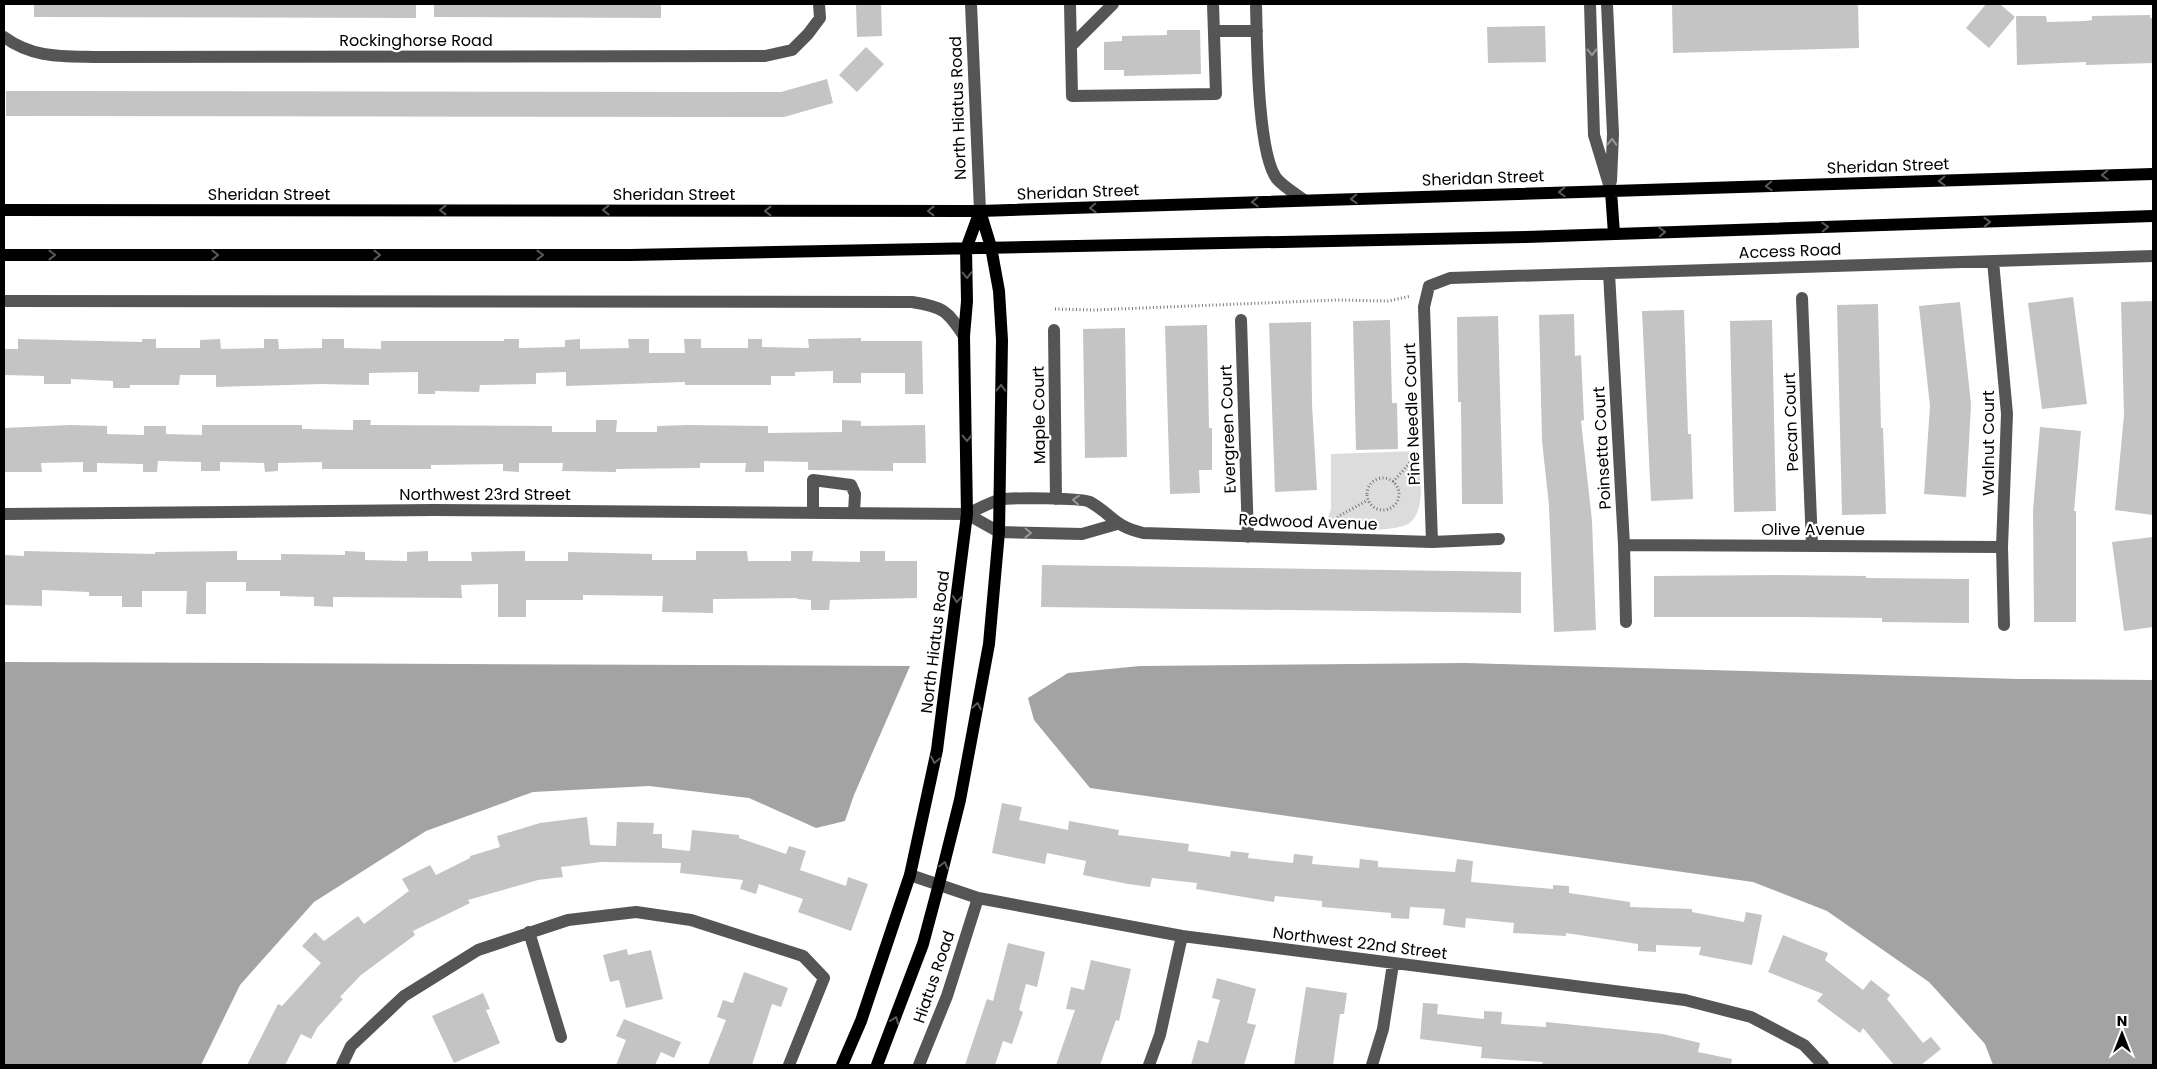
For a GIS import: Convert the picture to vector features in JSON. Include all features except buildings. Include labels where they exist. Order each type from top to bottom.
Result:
[{"type":"main road","name":"Sheridan Street","points":[[4,210],[980,211],[2153,174]]},
{"type":"main road","points":[[1611,191],[1614,234]]},
{"type":"main road","name":"North Hiatus Road","points":[[877,1065],[922,944],[939,884],[960,800],[989,644],[999,532],[1002,340],[999,289],[992,247],[980,211]]},
{"type":"main road","name":"North Hiatus Road","points":[[842,1065],[861,1021],[910,875],[937,750],[967,514],[964,336],[967,301],[966,248],[980,211]]},
{"type":"main road","points":[[4,255],[630,255],[1614,234],[2153,216]]},
{"type":"street","name":"Rockinghorse Road","points":[[4,37],[17,47],[40,55],[100,57],[765,56],[792,50],[808,34],[820,18],[819,4]]},
{"type":"street","name":"North Hiatus Road","points":[[971,4],[980,211]]},
{"type":"street","points":[[1070,4],[1072,96],[1216,94],[1213,4]]},
{"type":"street","points":[[1071,46],[1113,4]]},
{"type":"street","points":[[1256,4],[1262,123],[1266,148],[1277,179],[1304,200]]},
{"type":"street","points":[[1590,4],[1594,135],[1611,191]]},
{"type":"street","points":[[1607,4],[1613,134],[1611,191]]},
{"type":"street","points":[[1214,31],[1257,31]]},
{"type":"street","name":"Access Road","points":[[1429,286],[1450,278],[2153,256]]},
{"type":"street","name":"Walnut Court","points":[[1994,261],[2007,414],[2002,547],[2004,625]]},
{"type":"street","name":"Poinsetta Court","points":[[1609,273],[1624,545],[1626,622]]},
{"type":"street","name":"Pine Needle Court","points":[[1429,286],[1424,307],[1432,542]]},
{"type":"street","name":"Pecan Court","points":[[1802,298],[1812,545]]},
{"type":"street","points":[[4,301],[912,302],[930,305],[948,313],[964,336]]},
{"type":"street","name":"Evergreen Court","points":[[1241,320],[1248,537]]},
{"type":"street","name":"Maple Court","points":[[1054,330],[1056,499]]},
{"type":"street","points":[[812,513],[813,480],[851,485],[855,494],[854,514]]},
{"type":"street","name":"Redwood Avenue","points":[[967,514],[1000,500],[1056,499],[1089,501],[1116,524],[1129,530],[1143,533],[1432,542],[1500,539]]},
{"type":"street","name":"Northwest 23rd Street","points":[[4,514],[433,510],[967,514]]},
{"type":"street","points":[[967,514],[999,532],[1082,534],[1116,524]]},
{"type":"street","name":"Olive Avenue","points":[[1624,545],[2002,547]]},
{"type":"street","name":"Northwest 22nd Street","points":[[910,875],[978,898],[1182,936],[1685,1000],[1751,1017],[1804,1045],[1823,1065]]},
{"type":"street","name":"Hiatus Road","points":[[919,1065],[947,996],[978,898]]},
{"type":"street","points":[[342,1065],[351,1046],[404,996],[478,950],[568,920],[636,912],[692,920],[803,956],[824,978],[789,1065]]},
{"type":"street","points":[[529,932],[560,1037]]},
{"type":"street","points":[[1149,1065],[1160,1035],[1182,936]]},
{"type":"street","points":[[1372,1065],[1383,1029],[1393,964]]},
{"type":"path","points":[[1393,482],[1429,442]]},
{"type":"path","points":[[1382,477],[1393,482],[1398,492],[1394,507],[1384,511],[1378,510],[1368,500],[1368,491],[1372,481],[1382,477]]},
{"type":"path","points":[[1324,539],[1331,524],[1339,516],[1368,500]]},
{"type":"shaded area","points":[[1418,451],[1421,496],[1417,513],[1411,522],[1403,526],[1385,529],[1364,530],[1325,527],[1331,509],[1331,454]]},
{"type":"shaded area","points":[[4,662],[910,666],[854,795],[845,821],[816,828],[749,798],[649,786],[533,792],[426,831],[314,902],[240,985],[201,1065],[4,1065]]},
{"type":"shaded area","points":[[1465,663],[2018,679],[2153,680],[2153,1065],[1993,1065],[1985,1044],[1929,982],[1827,911],[1753,882],[1090,788],[1034,720],[1028,698],[1068,673],[1140,666]]}]
